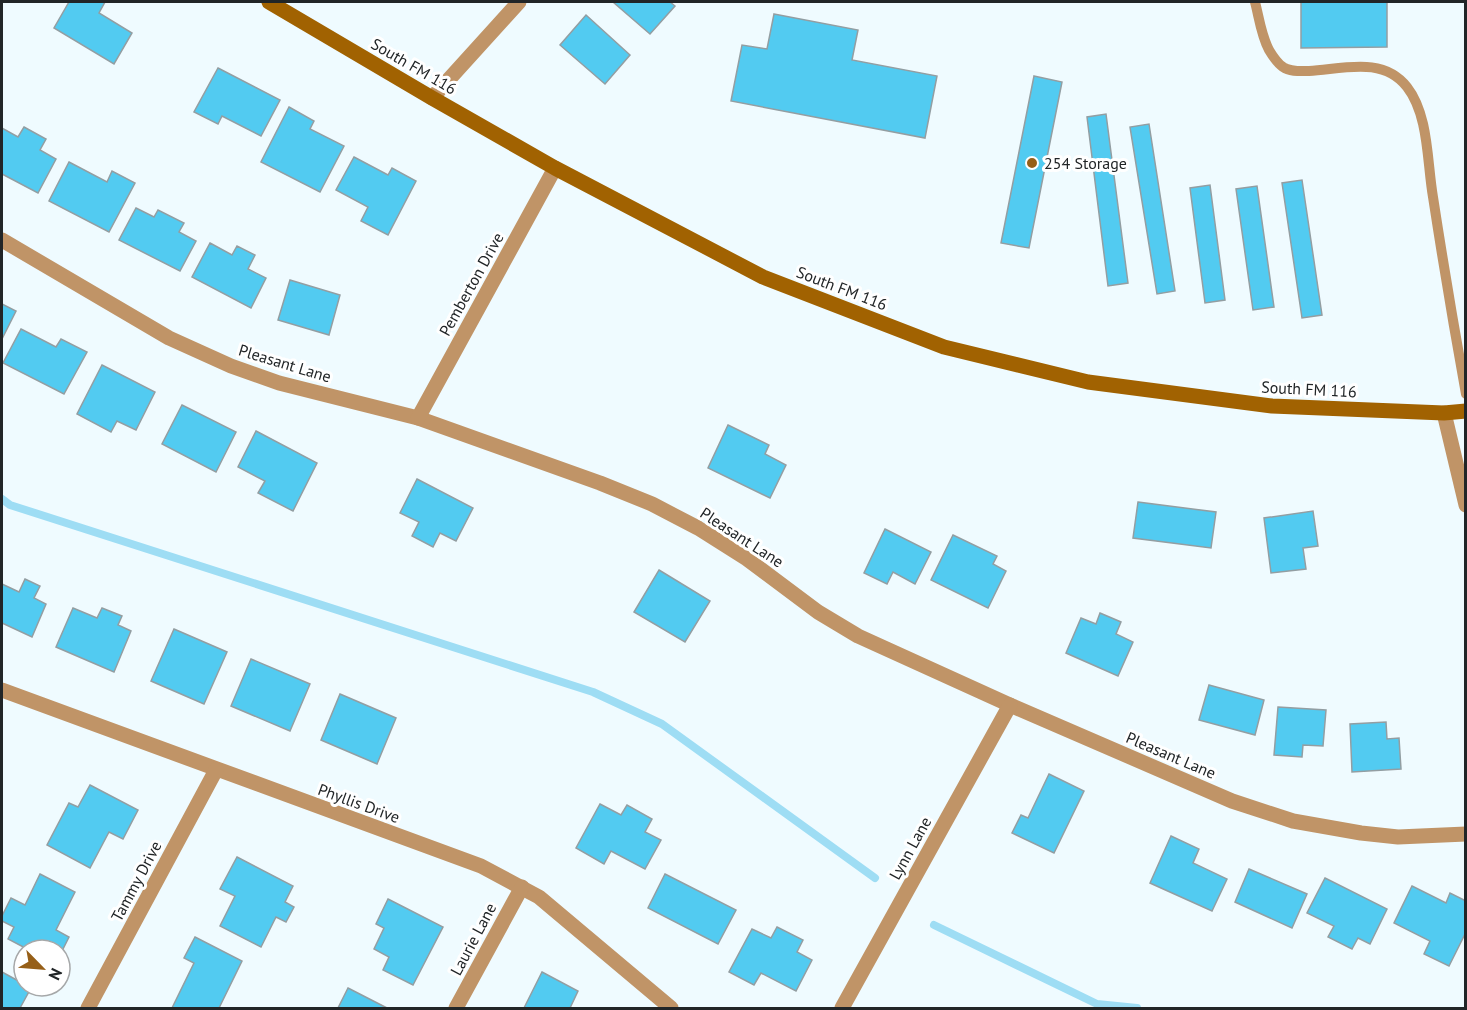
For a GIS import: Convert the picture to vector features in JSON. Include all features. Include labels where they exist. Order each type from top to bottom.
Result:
[{"type":"main road","name":"South FM 116","points":[[269,2],[555,168],[763,277],[944,347],[1088,382],[1272,406],[1444,413],[1466,411]]},
{"type":"street","points":[[432,98],[519,2]]},
{"type":"street","name":"Pemberton Drive","points":[[418,418],[555,168]]},
{"type":"street","name":"Pleasant Lane","points":[[2,240],[169,338],[231,366],[279,383],[418,418],[600,483],[651,504],[698,528],[747,558],[818,612],[858,636],[1232,801],[1293,821],[1398,837],[1466,834]]},
{"type":"street","points":[[1444,413],[1466,505]]},
{"type":"street","name":"Phyllis Drive","points":[[2,690],[481,867],[522,886],[573,924],[671,1008]]},
{"type":"street","name":"Lynn Lane","points":[[842,1008],[1010,705]]},
{"type":"street","name":"Tammy Drive","points":[[88,1008],[216,770]]},
{"type":"street","name":"Laurie Lane","points":[[456,1008],[522,886]]},
{"type":"lane","points":[[1255,2],[1266,44],[1284,68],[1296,71],[1348,67],[1385,69],[1398,77],[1414,98],[1425,138],[1466,394]]},
{"type":"building","points":[[69,2],[105,2],[99,13],[132,33],[114,64],[54,28]]},
{"type":"building","points":[[613,2],[670,2],[675,6],[650,34]]},
{"type":"building","points":[[1301,2],[1387,2],[1387,47],[1301,48]]},
{"type":"building","points":[[774,14],[858,30],[852,60],[937,76],[925,138],[731,101],[742,45],[767,49]]},
{"type":"building","points":[[586,15],[630,55],[605,84],[560,45]]},
{"type":"building","points":[[218,68],[280,100],[261,136],[222,116],[218,124],[194,112]]},
{"type":"building","name":"254 Storage","points":[[1034,76],[1062,82],[1029,248],[1001,243]]},
{"type":"building","points":[[289,107],[314,121],[310,129],[344,146],[320,192],[261,162]]},
{"type":"building","name":"254 Storage","points":[[1106,114],[1128,283],[1108,286],[1087,117]]},
{"type":"building","name":"254 Storage","points":[[1149,124],[1175,291],[1157,294],[1130,127]]},
{"type":"building","points":[[24,127],[46,139],[40,150],[56,159],[38,193],[2,174],[2,128],[18,137]]},
{"type":"building","points":[[354,157],[388,175],[392,168],[416,181],[388,235],[361,221],[368,207],[336,190]]},
{"type":"building","points":[[69,162],[107,182],[112,171],[135,183],[109,232],[49,201]]},
{"type":"building","points":[[1302,180],[1322,315],[1302,318],[1282,183]]},
{"type":"building","points":[[1210,185],[1225,300],[1205,303],[1190,188]]},
{"type":"building","points":[[1257,186],[1274,307],[1253,310],[1236,189]]},
{"type":"building","points":[[136,208],[154,217],[158,210],[184,223],[179,232],[196,241],[180,271],[119,240]]},
{"type":"building","points":[[210,243],[232,255],[237,246],[255,255],[248,269],[266,278],[251,308],[192,277]]},
{"type":"building","points":[[290,280],[340,295],[329,335],[278,320]]},
{"type":"building","points":[[2,304],[16,311],[2,339]]},
{"type":"building","points":[[21,329],[56,347],[61,339],[87,352],[64,394],[3,363]]},
{"type":"building","points":[[102,365],[155,392],[136,430],[117,421],[111,432],[77,414]]},
{"type":"building","points":[[182,405],[236,432],[216,472],[162,444]]},
{"type":"building","points":[[728,425],[769,445],[765,454],[786,465],[770,498],[708,468]]},
{"type":"building","points":[[256,431],[317,463],[293,511],[258,493],[265,481],[238,467]]},
{"type":"building","points":[[417,479],[473,508],[456,541],[440,533],[433,547],[412,536],[419,522],[400,513]]},
{"type":"building","points":[[1138,502],[1216,512],[1211,548],[1133,538]]},
{"type":"building","points":[[1313,511],[1318,546],[1303,548],[1306,569],[1271,573],[1264,518]]},
{"type":"building","points":[[885,529],[931,552],[915,584],[893,572],[887,584],[864,573]]},
{"type":"building","points":[[953,535],[997,556],[993,564],[1006,571],[988,608],[931,580]]},
{"type":"building","points":[[659,570],[710,601],[685,642],[634,612]]},
{"type":"building","points":[[25,579],[40,586],[34,598],[46,604],[32,637],[2,623],[2,584],[19,592]]},
{"type":"building","points":[[73,608],[97,618],[102,608],[122,616],[118,625],[131,631],[114,672],[56,647]]},
{"type":"building","points":[[1100,613],[1121,622],[1116,634],[1133,642],[1118,676],[1066,653],[1081,618],[1096,624]]},
{"type":"building","points":[[174,629],[227,652],[204,704],[151,681]]},
{"type":"building","points":[[251,659],[310,684],[290,731],[231,706]]},
{"type":"building","points":[[1209,685],[1264,700],[1255,735],[1199,720]]},
{"type":"building","points":[[340,694],[396,718],[377,764],[321,740]]},
{"type":"building","points":[[1278,707],[1326,710],[1323,746],[1303,745],[1302,757],[1274,755]]},
{"type":"building","points":[[1386,722],[1387,739],[1399,738],[1401,769],[1352,772],[1350,724]]},
{"type":"building","points":[[1049,774],[1084,791],[1054,853],[1012,833],[1021,815],[1028,818]]},
{"type":"building","points":[[90,785],[138,810],[123,839],[109,832],[90,868],[47,845],[69,803],[78,807]]},
{"type":"building","points":[[600,804],[621,815],[627,805],[652,819],[645,832],[661,840],[645,869],[611,851],[604,864],[576,848]]},
{"type":"building","points":[[1171,836],[1199,849],[1193,863],[1227,879],[1212,911],[1150,883]]},
{"type":"building","points":[[237,857],[293,886],[285,902],[294,907],[286,922],[276,917],[261,947],[220,926],[235,896],[220,889]]},
{"type":"building","points":[[1249,869],[1307,894],[1292,928],[1235,902]]},
{"type":"building","points":[[40,874],[75,892],[56,930],[68,938],[12,938],[12,941],[8,939],[14,927],[2,921],[2,916],[11,898],[25,905]]},
{"type":"building","points":[[665,874],[736,910],[718,944],[648,908]]},
{"type":"building","points":[[1325,878],[1387,909],[1370,944],[1358,938],[1352,949],[1328,937],[1334,926],[1307,913]]},
{"type":"building","points":[[1412,886],[1446,903],[1450,893],[1466,901],[1466,932],[1449,966],[1424,954],[1430,941],[1394,923]]},
{"type":"building","points":[[388,899],[443,927],[413,985],[383,970],[389,957],[374,949],[384,928],[376,924]]},
{"type":"building","points":[[777,927],[803,940],[797,952],[812,960],[796,991],[761,973],[754,985],[729,972],[752,929],[771,938]]},
{"type":"building","points":[[195,937],[242,961],[219,1008],[172,1008],[194,963],[184,958]]},
{"type":"building","points":[[2,972],[12,977],[12,998],[26,998],[20,1008],[2,1008]]},
{"type":"building","points":[[542,972],[578,991],[570,1008],[524,1008]]},
{"type":"building","points":[[348,988],[387,1008],[338,1008]]},
{"type":"waterway","points":[[2,499],[10,505],[593,692],[662,724],[875,878]]},
{"type":"waterway","points":[[934,925],[1097,1004],[1137,1008]]},
{"type":"place","name":"254 Storage","points":[[1032,163]]}]
